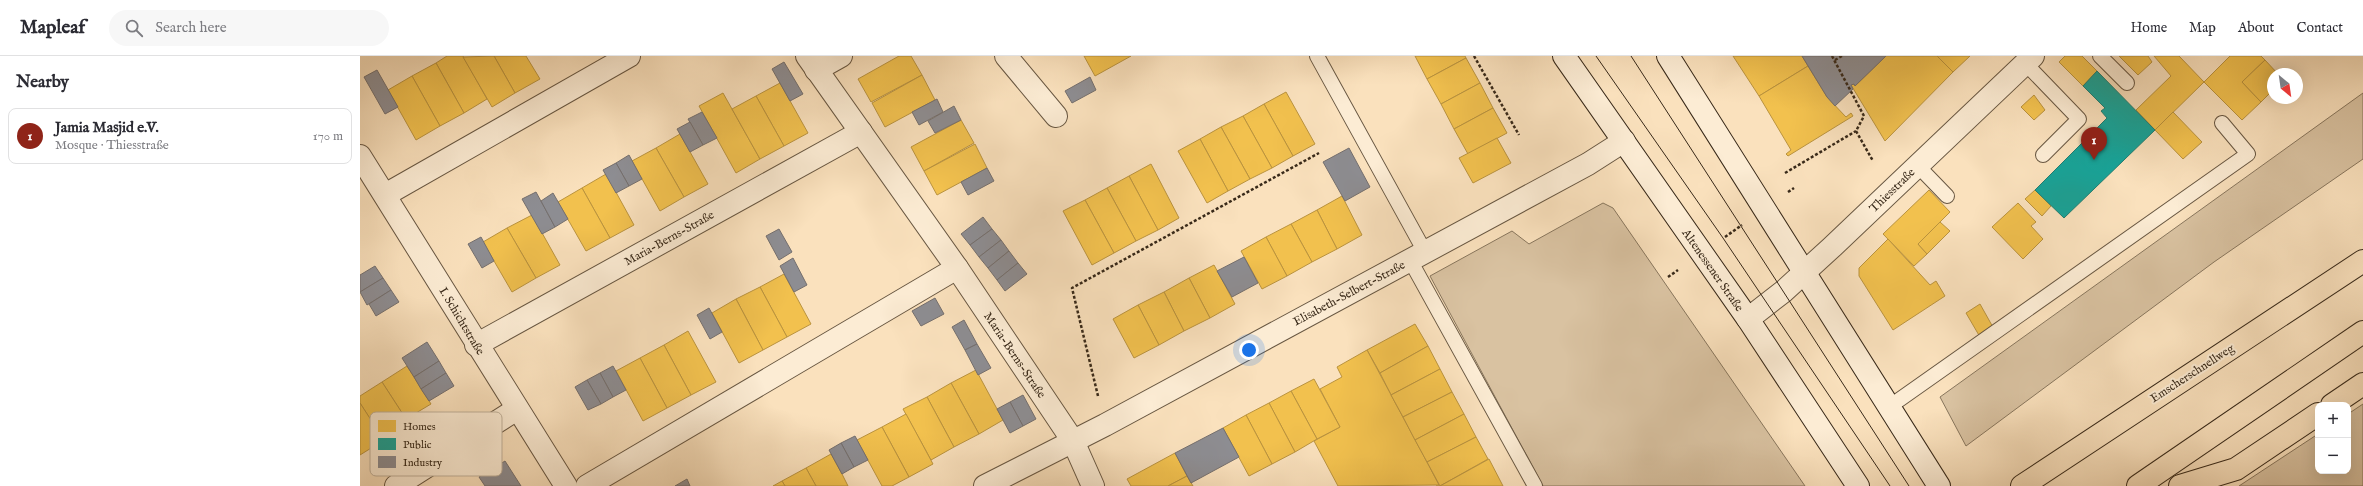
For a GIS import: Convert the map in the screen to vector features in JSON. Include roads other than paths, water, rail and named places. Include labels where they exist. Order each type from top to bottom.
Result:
[{"type":"highway","name":"Emscherschnellweg","points":[[2022,486],[2363,261]]},
{"type":"highway","points":[[2138,486],[2363,332]]},
{"type":"highway","points":[[2336,402],[2363,384]]},
{"type":"highway","points":[[2180,486],[2236,469],[2315,416]]},
{"type":"street","points":[[385,195],[628,56]]},
{"type":"street","name":"Maria-Berns-Straße","points":[[841,56],[811,63],[957,268],[1073,441]]},
{"type":"street","points":[[1006,56],[1056,116]]},
{"type":"street","name":"Altenessener Straße","points":[[1564,56],[1748,319],[1858,486]]},
{"type":"street","points":[[1668,56],[1939,486]]},
{"type":"street","name":"Thiesstraße","points":[[1748,319],[1804,274],[2029,60]]},
{"type":"street","name":"Maria-Berns-Straße","points":[[476,345],[861,132]]},
{"type":"street","name":"Elisabeth-Selbert-Straße","points":[[985,486],[1073,441],[1418,256],[1588,164],[1624,141]]},
{"type":"street","name":"I. Schichtstraße","points":[[360,156],[476,345],[566,486]]},
{"type":"street","points":[[587,486],[957,268]]},
{"type":"street","points":[[502,419],[517,410]]},
{"type":"street","points":[[1073,441],[1093,486]]},
{"type":"street","points":[[396,486],[412,476]]},
{"type":"lane","points":[[1317,56],[1535,486]]},
{"type":"lane","points":[[2100,56],[2127,83]]},
{"type":"lane","points":[[2029,60],[2079,119],[2043,155]]},
{"type":"lane","points":[[1889,407],[2248,154],[2222,123]]},
{"type":"lane","points":[[1918,166],[1947,196]]},
{"type":"tram line","points":[[1596,56],[1723,238],[1890,486]]},
{"type":"tram line","points":[[1631,56],[1909,486]]},
{"type":"place","name":"Jamia Masjid e.V.","points":[[2094,160]]}]
